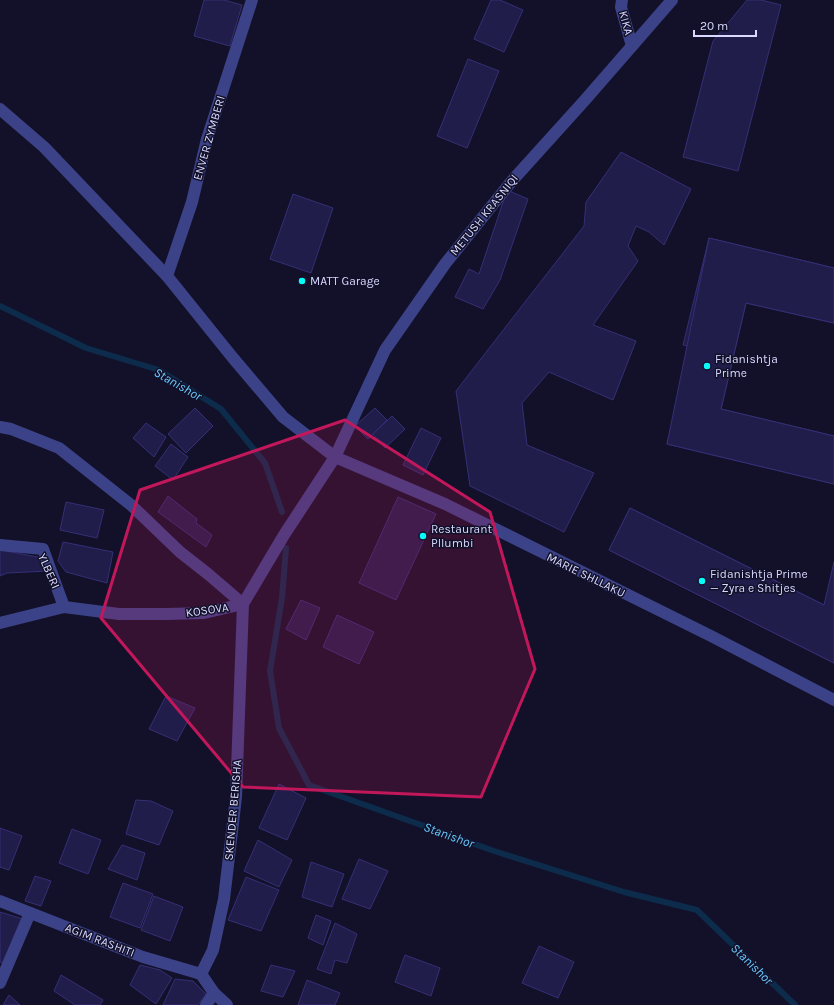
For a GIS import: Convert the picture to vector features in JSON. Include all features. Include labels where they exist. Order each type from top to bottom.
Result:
[{"type":"street","name":"ENVER ZYMBERI","points":[[167,276],[192,202],[207,139],[252,0]]},
{"type":"street","name":"KIKA","points":[[622,0],[621,7],[632,46]]},
{"type":"street","name":"METUSH KRASNIQI","points":[[335,457],[385,350],[445,264],[510,182],[586,100],[672,0]]},
{"type":"street","points":[[0,109],[44,147],[167,276],[283,417],[335,457]]},
{"type":"street","points":[[0,427],[11,429],[58,448],[131,505],[180,552],[243,604]]},
{"type":"street","name":"KOSOVA","points":[[0,623],[64,607],[119,614],[167,614],[204,612],[243,604],[284,535],[335,457]]},
{"type":"street","name":"MARIE SHLLAKU","points":[[335,457],[445,504],[711,636],[834,700]]},
{"type":"street","name":"YLBERI","points":[[0,545],[42,549],[64,607]]},
{"type":"street","name":"SKENDER BERISHA","points":[[201,974],[213,950],[224,898],[236,803],[243,604]]},
{"type":"street","name":"AGIM RASHITI","points":[[0,901],[143,957],[201,974]]},
{"type":"street","points":[[0,982],[30,913]]},
{"type":"street","points":[[201,974],[214,993],[227,1005]]},
{"type":"street","points":[[206,1005],[214,993]]},
{"type":"highlighted area","points":[[345,420],[490,512],[535,669],[481,797],[243,787],[101,618],[140,490]]},
{"type":"building","points":[[204,0],[224,0],[242,5],[230,46],[194,36]]},
{"type":"building","points":[[491,0],[500,0],[523,10],[504,52],[474,39]]},
{"type":"building","points":[[747,0],[761,0],[781,5],[738,171],[683,157],[713,41]]},
{"type":"building","points":[[468,59],[499,71],[467,148],[437,136]]},
{"type":"building","points":[[621,152],[691,189],[664,245],[649,232],[636,226],[628,246],[638,261],[593,325],[636,341],[613,400],[549,372],[522,403],[527,445],[594,473],[564,532],[470,486],[456,391],[584,226],[586,202]]},
{"type":"building","points":[[507,190],[528,199],[500,280],[483,309],[455,297],[469,269],[479,274]]},
{"type":"building","points":[[293,194],[333,208],[311,273],[270,259]]},
{"type":"building","name":"Fidanishtja Prime","points":[[709,238],[834,268],[834,323],[746,303],[721,409],[834,436],[834,484],[667,444],[691,347],[683,345]]},
{"type":"building","name":"Fidanishtja Prime","points":[[709,238],[834,268],[834,323],[746,303],[721,409],[834,436],[834,484],[667,444]]},
{"type":"building","points":[[195,408],[213,426],[186,453],[168,434]]},
{"type":"building","points":[[375,408],[387,420],[368,439],[355,426]]},
{"type":"building","points":[[392,416],[405,429],[385,448],[373,434]]},
{"type":"building","points":[[146,423],[166,437],[154,457],[133,438]]},
{"type":"building","points":[[421,428],[441,438],[423,475],[403,465]]},
{"type":"building","points":[[171,444],[188,457],[173,480],[155,466]]},
{"type":"building","points":[[168,496],[197,519],[196,523],[212,535],[206,547],[158,512]]},
{"type":"building","points":[[398,497],[436,514],[396,600],[359,583]]},
{"type":"building","points":[[66,502],[104,510],[97,538],[60,530]]},
{"type":"building","points":[[630,508],[834,610],[834,663],[609,550]]},
{"type":"building","points":[[630,508],[824,605],[834,562],[834,663],[609,550]]},
{"type":"building","points":[[63,542],[113,552],[107,583],[66,572],[58,561]]},
{"type":"building","points":[[0,550],[43,558],[48,571],[7,573],[0,576]]},
{"type":"building","points":[[301,600],[320,608],[306,640],[286,629]]},
{"type":"building","points":[[337,615],[374,632],[359,664],[323,647]]},
{"type":"building","points":[[166,696],[195,708],[177,741],[149,729]]},
{"type":"building","points":[[279,784],[306,798],[287,840],[259,828]]},
{"type":"building","points":[[136,800],[151,801],[173,811],[159,845],[126,834]]},
{"type":"building","points":[[0,828],[22,836],[9,870],[0,867]]},
{"type":"building","points":[[72,829],[101,840],[88,874],[59,863]]},
{"type":"building","points":[[258,840],[292,860],[279,887],[244,871]]},
{"type":"building","points":[[122,845],[145,853],[137,880],[108,869]]},
{"type":"building","points":[[359,859],[388,871],[370,909],[342,899]]},
{"type":"building","points":[[311,862],[344,874],[332,907],[302,897]]},
{"type":"building","points":[[35,876],[51,881],[41,906],[25,901]]},
{"type":"building","points":[[246,877],[279,890],[261,931],[228,920]]},
{"type":"building","points":[[123,883],[153,894],[140,928],[110,917]]},
{"type":"building","points":[[154,896],[183,907],[170,941],[141,930]]},
{"type":"building","points":[[0,912],[23,919],[4,964],[0,962]]},
{"type":"building","points":[[316,915],[331,921],[323,945],[308,938]]},
{"type":"building","points":[[335,923],[357,934],[347,963],[335,960],[331,974],[317,969]]},
{"type":"building","points":[[539,946],[574,962],[558,998],[522,983]]},
{"type":"building","points":[[405,955],[440,968],[431,996],[395,982]]},
{"type":"building","points":[[140,965],[160,970],[172,978],[156,1004],[130,985]]},
{"type":"building","points":[[271,965],[295,971],[283,997],[261,991]]},
{"type":"building","points":[[61,975],[103,1000],[100,1005],[75,1005],[54,991]]},
{"type":"building","points":[[175,979],[193,981],[206,994],[198,1005],[163,1005]]},
{"type":"building","points":[[307,980],[340,993],[335,1005],[298,1005]]},
{"type":"building","points":[[9,995],[20,1005],[3,1005]]},
{"type":"waterway","name":"Stanishor","points":[[0,306],[86,348],[159,370],[221,409],[265,463],[282,512]]},
{"type":"waterway","name":"Stanishor","points":[[286,548],[282,598],[270,671],[279,728],[309,785],[494,851],[624,892],[697,910],[795,1005]]},
{"type":"place","name":"MATT Garage","points":[[302,281]]},
{"type":"place","name":"Fidanishtja Prime","points":[[707,366]]},
{"type":"place","name":"Restaurant Pllumbi","points":[[423,536]]},
{"type":"place","name":"Fidanishtja Prime — Zyra e Shitjes","points":[[702,581]]}]
